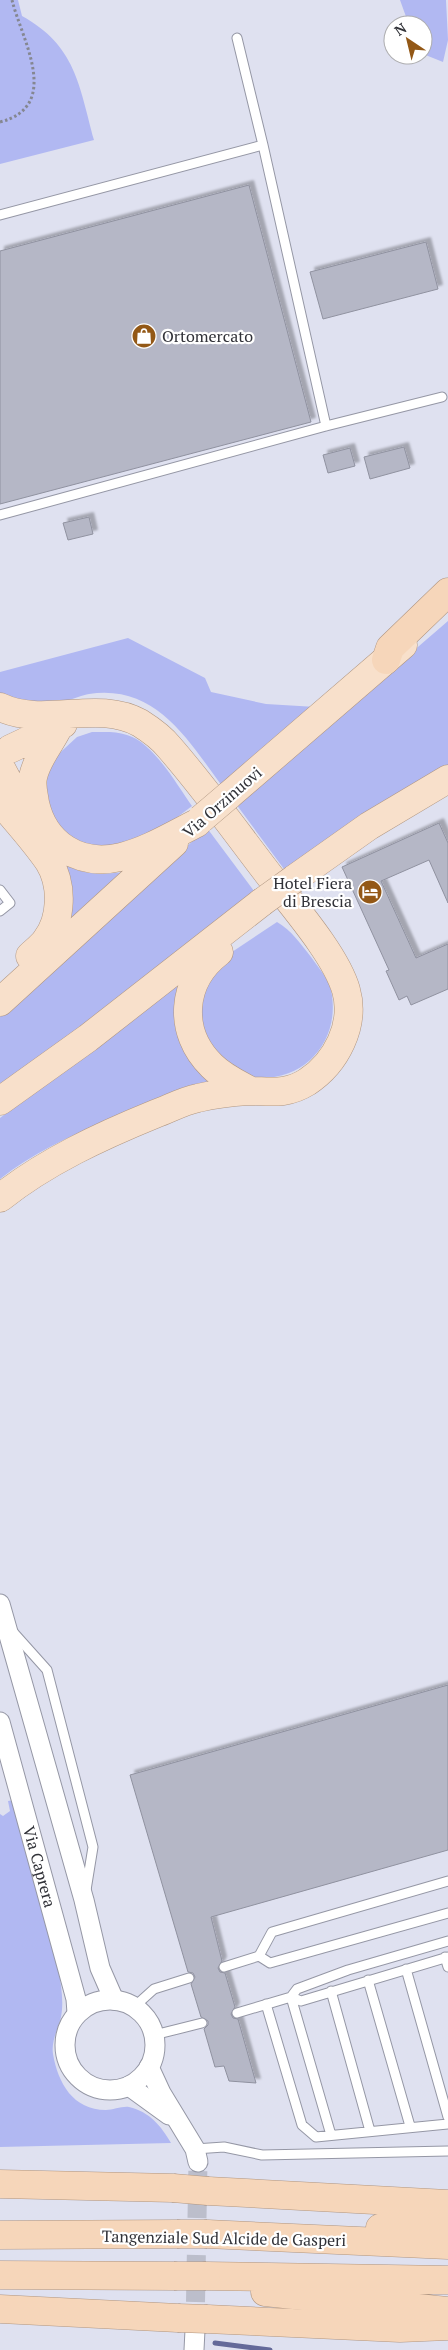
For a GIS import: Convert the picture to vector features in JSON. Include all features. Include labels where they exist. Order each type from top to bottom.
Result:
[{"type":"highway","points":[[386,660],[390,648],[448,592]]},
{"type":"highway","points":[[0,2184],[173,2188],[448,2204]]},
{"type":"highway","points":[[296,2238],[406,2224],[448,2223]]},
{"type":"highway","name":"Tangenziale Sud Alcide de Gasperi","points":[[0,2235],[208,2234],[448,2245]]},
{"type":"highway","points":[[0,2275],[448,2280]]},
{"type":"highway","points":[[218,2276],[270,2294],[448,2310]]},
{"type":"highway","points":[[0,2309],[192,2336],[448,2326]]},
{"type":"main road","name":"Via Orzinuovi","points":[[0,1002],[199,821],[448,606]]},
{"type":"main road","points":[[0,707],[15,714],[69,721]]},
{"type":"main road","points":[[0,711],[10,729],[4,762],[18,800],[41,824],[51,838],[69,852],[101,860],[120,858],[137,852],[199,821]]},
{"type":"main road","points":[[0,1198],[72,1152],[131,1124],[194,1099],[222,1093],[251,1091],[272,1093],[289,1090],[304,1083],[330,1061],[340,1045],[347,1025],[348,1008],[346,991],[338,970],[304,921],[168,746],[153,732],[138,722],[119,715],[93,712],[69,721],[4,762]]},
{"type":"main road","points":[[41,824],[32,789],[33,777],[39,760],[69,721]]},
{"type":"main road","points":[[0,1101],[88,1038],[294,879],[369,826],[448,779]]},
{"type":"main road","points":[[0,802],[50,864],[58,890],[59,905],[56,924],[46,940],[0,986]]},
{"type":"main road","points":[[251,1091],[225,1077],[200,1052],[192,1039],[188,1007],[190,992],[197,975],[207,961],[240,935],[262,902]]},
{"type":"street","name":"Via Caprera","points":[[0,1604],[84,1900],[100,1968],[114,2000]]},
{"type":"street","name":"Via Caprera","points":[[0,1722],[76,1998],[77,2013]]},
{"type":"street","points":[[114,2000],[134,2007],[149,2022],[154,2035],[155,2052],[149,2068],[141,2078],[129,2086],[116,2090],[101,2090],[88,2085],[77,2077],[67,2059],[65,2038],[69,2025],[77,2013],[94,2002],[114,2000]]},
{"type":"street","points":[[149,2068],[176,2121],[197,2156]]},
{"type":"street","points":[[129,2086],[176,2121]]},
{"type":"lane","points":[[237,38],[326,426]]},
{"type":"lane","points":[[0,215],[263,145]]},
{"type":"lane","points":[[0,515],[326,426],[442,397]]},
{"type":"lane","points":[[0,890],[10,903],[0,911]]},
{"type":"lane","name":"Via Caprera","points":[[6,1625],[47,1670],[93,1847],[84,1900]]},
{"type":"lane","points":[[224,1967],[259,1956],[272,1932],[448,1881]]},
{"type":"lane","points":[[259,1956],[270,1963],[448,1913]]},
{"type":"lane","points":[[291,1997],[297,1989],[348,1970],[448,1941]]},
{"type":"lane","points":[[237,2013],[291,1997],[301,2001],[447,1957],[448,1967]]},
{"type":"lane","points":[[406,1969],[448,2118]]},
{"type":"lane","points":[[134,2007],[154,1989],[189,1978]]},
{"type":"lane","points":[[368,1980],[410,2126]]},
{"type":"lane","points":[[331,1991],[370,2131]]},
{"type":"lane","points":[[291,1997],[332,2135]]},
{"type":"lane","points":[[266,2004],[302,2125],[316,2137],[410,2126],[448,2124]]},
{"type":"lane","points":[[154,2035],[202,2023]]},
{"type":"lane","points":[[197,2156],[224,2147],[262,2155],[448,2151]]},
{"type":"path","points":[[0,122],[16,117],[29,103],[33,88],[34,74],[32,61],[12,0]]},
{"type":"shaded area","points":[[0,0],[18,0],[22,16],[54,40],[65,54],[79,85],[94,140],[0,164]]},
{"type":"shaded area","points":[[400,0],[446,0],[448,40],[443,62],[433,58],[433,15],[405,15]]},
{"type":"shaded area","points":[[448,621],[448,765],[366,815],[284,869],[236,804]]},
{"type":"shaded area","points":[[128,638],[205,678],[211,692],[266,704],[316,707],[222,786],[183,734],[168,719],[152,707],[133,698],[113,693],[89,694],[55,705],[40,707],[0,696],[0,672]]},
{"type":"shaded area","points":[[92,732],[123,734],[137,739],[164,765],[192,806],[142,844],[120,853],[62,837],[43,790],[52,760],[77,737]]},
{"type":"shaded area","points":[[207,828],[254,891],[0,1089],[0,1017]]},
{"type":"shaded area","points":[[52,857],[70,867],[86,872],[103,874],[124,872],[65,926]]},
{"type":"shaded area","points":[[277,922],[296,938],[328,981],[333,1007],[331,1024],[318,1052],[307,1063],[294,1071],[279,1076],[248,1077],[233,1073],[222,1065],[196,1019],[211,966]]},
{"type":"shaded area","points":[[192,969],[182,992],[218,1082],[133,1111],[77,1134],[24,1162],[0,1179],[0,1118]]},
{"type":"shaded area","points":[[15,1800],[59,1971],[62,2011],[54,2040],[53,2054],[55,2065],[63,2084],[76,2100],[94,2109],[106,2110],[129,2107],[143,2112],[154,2120],[171,2143],[0,2147],[0,1814],[3,1816],[10,1811],[8,1801]]},
{"type":"building","name":"Ortomercato","points":[[249,185],[311,422],[0,504],[0,251]]},
{"type":"building","points":[[426,242],[438,289],[323,319],[310,272]]},
{"type":"building","points":[[404,447],[410,468],[370,479],[364,457]]},
{"type":"building","points":[[350,448],[355,466],[328,473],[323,455]]},
{"type":"building","points":[[89,517],[93,534],[68,540],[63,523]]},
{"type":"building","name":"Hotel Fiera di Brescia","points":[[439,823],[448,843],[448,903],[429,860],[381,881],[416,958],[448,944],[448,989],[411,1005],[407,996],[399,1000],[386,971],[389,970],[342,867]]},
{"type":"building","points":[[448,1685],[448,1850],[211,1917],[222,1961],[218,1968],[220,1972],[225,1973],[235,2007],[231,2014],[233,2018],[238,2019],[256,2083],[229,2081],[224,2066],[215,2067],[204,2029],[208,2025],[208,2021],[201,2017],[191,1984],[195,1977],[193,1973],[188,1972],[130,1775]]},
{"type":"waterway","points":[[215,2343],[270,2350]]},
{"type":"tunnel","points":[[195,2330],[198,2162]]},
{"type":"place","name":"Ortomercato","points":[[144,336]]},
{"type":"place","name":"Hotel Fiera di Brescia","points":[[370,892]]}]
